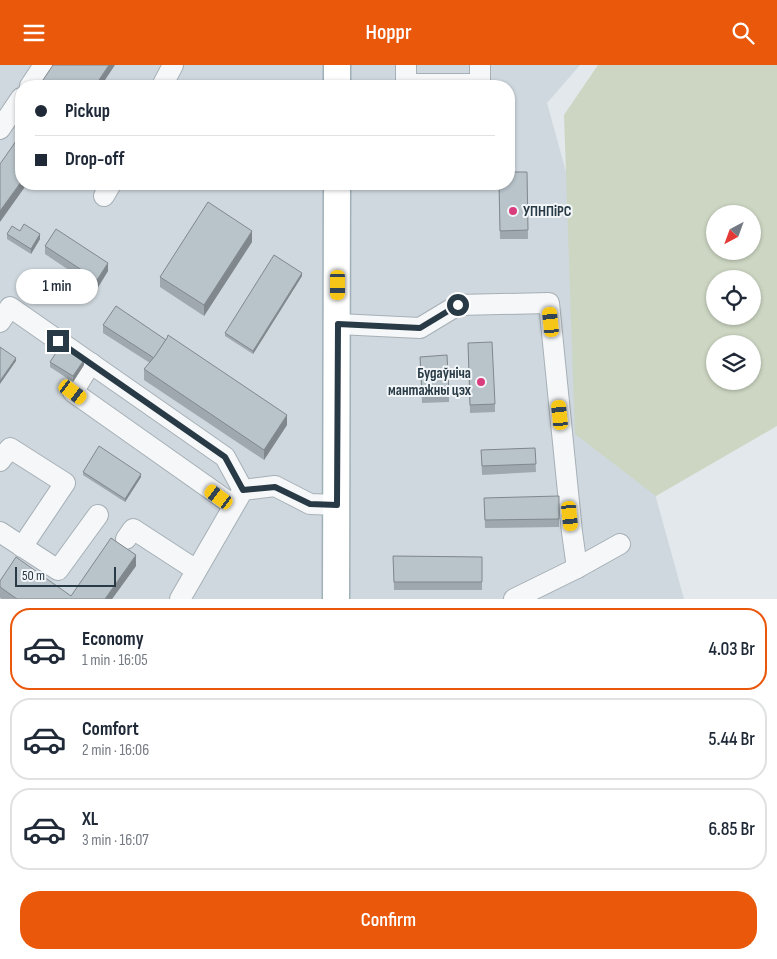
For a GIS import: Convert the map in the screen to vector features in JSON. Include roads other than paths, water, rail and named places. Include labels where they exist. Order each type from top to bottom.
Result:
[{"type":"main road","points":[[337,65],[337,80]]},
{"type":"main road","points":[[336,599],[337,190]]},
{"type":"lane","points":[[34,80],[44,65]]},
{"type":"lane","points":[[165,80],[173,65]]},
{"type":"lane","points":[[406,78],[480,78]]},
{"type":"lane","points":[[0,129],[15,107]]},
{"type":"lane","points":[[338,324],[420,328],[458,305],[549,303],[577,568]]},
{"type":"lane","points":[[0,322],[10,307],[225,457],[238,497]]},
{"type":"lane","points":[[91,363],[73,392],[238,497]]},
{"type":"lane","points":[[3,450],[65,483],[22,547]]},
{"type":"lane","points":[[180,599],[238,497],[275,487],[310,504],[337,505]]},
{"type":"lane","points":[[0,533],[58,570],[98,515]]},
{"type":"lane","points":[[126,539],[133,529],[196,570]]},
{"type":"lane","points":[[514,599],[620,544]]},
{"type":"place","name":"УПНПіРС","points":[[513,211]]},
{"type":"place","name":"Будаўніча мантажны цэх","points":[[481,382]]}]
